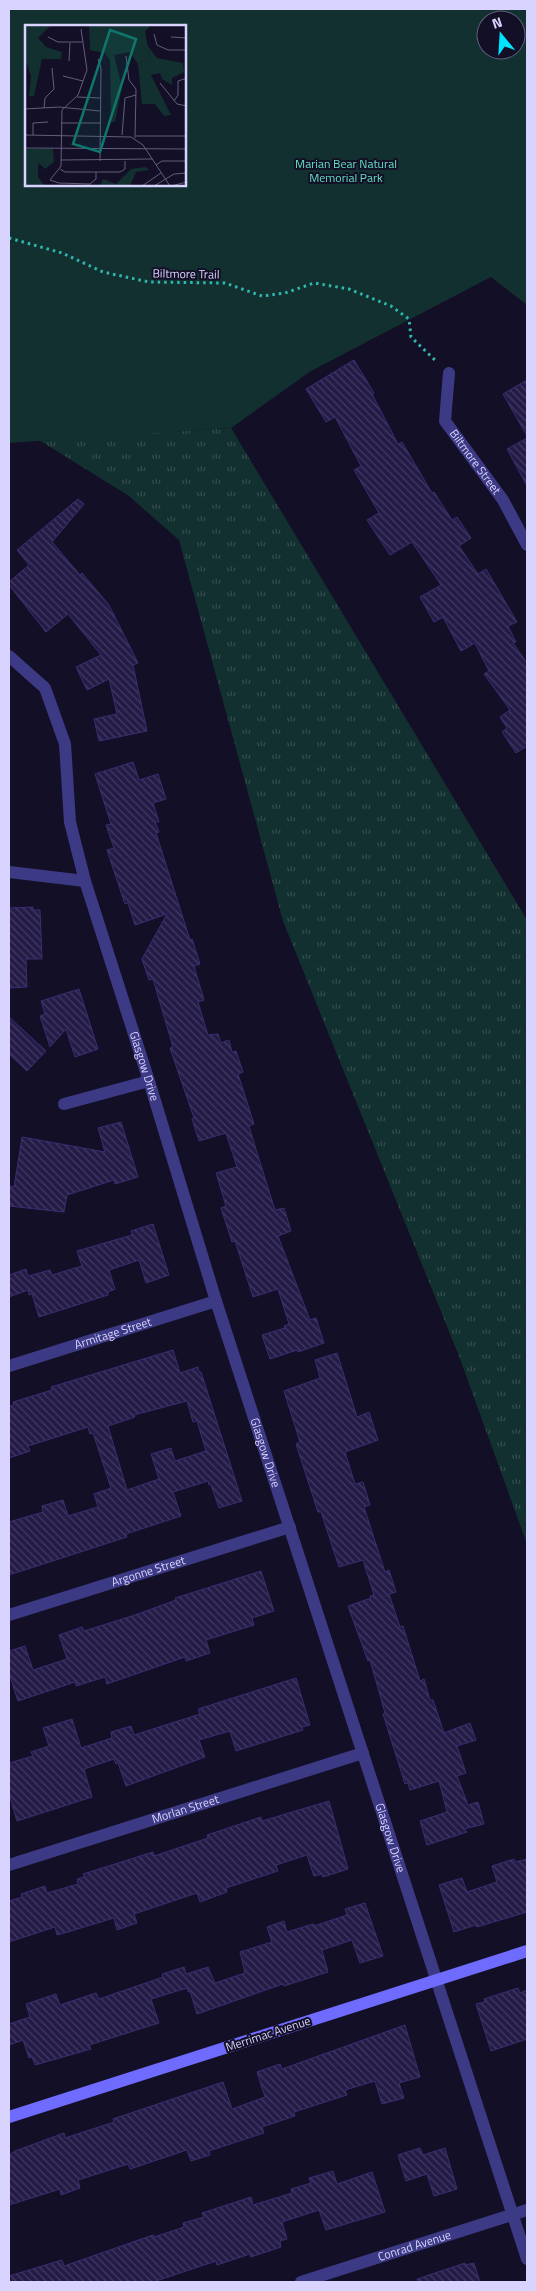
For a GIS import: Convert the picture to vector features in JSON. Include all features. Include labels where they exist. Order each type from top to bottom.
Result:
[{"type":"street","name":"Biltmore Street","points":[[449,373],[445,421],[503,500],[527,545]]},
{"type":"street","name":"Glasgow Drive","points":[[9,656],[45,688],[65,744],[70,822],[84,881],[149,1081],[216,1302],[527,2259]]},
{"type":"street","points":[[9,872],[84,881]]},
{"type":"street","points":[[64,1104],[149,1081]]},
{"type":"street","name":"Armitage Street","points":[[9,1366],[216,1302]]},
{"type":"street","name":"Argonne Street","points":[[9,1615],[290,1528]]},
{"type":"street","name":"Morlan Street","points":[[9,1866],[363,1753]]},
{"type":"street","name":"Merrimac Avenue","points":[[9,2117],[527,1951]]},
{"type":"street","name":"Conrad Avenue","points":[[302,2282],[527,2210]]},
{"type":"path","name":"Biltmore Trail","points":[[9,238],[62,254],[103,272],[149,282],[225,283],[262,296],[285,293],[314,284],[349,289],[391,306],[409,319],[410,337],[449,373]]},
{"type":"green space","name":"Marian Bear Natural Memorial Park","points":[[9,9],[527,9],[527,305],[491,277],[311,371],[231,428],[9,443]]},
{"type":"green space","points":[[231,428],[527,920],[527,1544],[459,1356],[283,921],[179,540],[129,496],[39,440]]},
{"type":"building","points":[[354,360],[374,393],[372,394],[398,444],[402,442],[432,493],[434,492],[452,520],[457,517],[471,538],[459,546],[478,574],[486,569],[517,622],[508,626],[516,642],[513,643],[527,663],[527,746],[516,753],[502,732],[507,728],[500,717],[510,710],[484,674],[489,671],[475,643],[461,651],[443,617],[434,622],[420,597],[441,585],[412,542],[390,555],[367,520],[379,513],[354,470],[361,466],[335,417],[326,422],[306,389]]},
{"type":"building","points":[[527,380],[527,436],[503,394]]},
{"type":"building","points":[[527,438],[527,486],[507,449]]},
{"type":"building","points":[[78,499],[84,504],[52,542],[109,605],[138,663],[133,665],[147,731],[99,741],[94,719],[117,714],[109,679],[87,690],[76,667],[101,655],[68,614],[46,632],[9,585],[9,582],[29,565],[17,550]]},
{"type":"building","points":[[133,762],[139,780],[158,774],[166,799],[153,803],[159,822],[155,822],[159,832],[156,833],[190,940],[192,939],[200,964],[194,966],[204,1000],[198,1002],[208,1035],[218,1034],[221,1043],[229,1040],[232,1052],[236,1051],[243,1072],[238,1074],[254,1124],[249,1126],[258,1156],[275,1210],[284,1208],[291,1231],[278,1236],[310,1320],[316,1318],[324,1343],[298,1352],[297,1350],[270,1359],[262,1335],[285,1328],[284,1326],[289,1324],[278,1289],[253,1297],[235,1241],[232,1242],[221,1208],[226,1206],[216,1173],[237,1167],[226,1133],[199,1141],[192,1119],[194,1118],[170,1048],[173,1047],[153,979],[149,980],[142,959],[167,914],[135,925],[128,903],[125,904],[107,850],[114,848],[106,825],[111,824],[95,774]]},
{"type":"building","points":[[33,907],[33,910],[40,910],[42,959],[26,959],[27,987],[9,988],[9,908]]},
{"type":"building","points":[[79,989],[98,1049],[75,1057],[66,1029],[50,1047],[40,1016],[45,1014],[41,1001]]},
{"type":"building","points":[[9,1017],[46,1051],[27,1071],[9,1054]]},
{"type":"building","points":[[121,1122],[138,1177],[115,1184],[114,1180],[67,1195],[64,1212],[9,1206],[9,1186],[14,1187],[22,1137],[105,1152],[98,1128]]},
{"type":"building","points":[[153,1224],[169,1275],[146,1283],[139,1260],[109,1270],[115,1289],[108,1292],[108,1295],[39,1317],[32,1294],[29,1295],[28,1290],[9,1297],[9,1275],[26,1269],[28,1276],[50,1270],[52,1275],[82,1266],[77,1251],[132,1235],[131,1231]]},
{"type":"building","points":[[173,1350],[180,1373],[198,1367],[199,1372],[201,1372],[242,1501],[219,1508],[208,1481],[173,1492],[181,1516],[126,1534],[127,1537],[9,1575],[9,1522],[43,1512],[42,1506],[63,1500],[68,1516],[98,1507],[94,1494],[111,1488],[93,1433],[90,1434],[88,1427],[28,1446],[30,1451],[9,1458],[9,1406],[14,1405],[13,1402],[52,1390],[51,1387]],"holes":[[[187,1401],[193,1422],[197,1421],[206,1451],[175,1461],[171,1448],[151,1454],[159,1479],[127,1490],[108,1426],[135,1417],[134,1415]]]},
{"type":"building","points":[[337,1353],[357,1417],[369,1412],[378,1440],[345,1452],[355,1484],[363,1482],[370,1505],[364,1507],[385,1572],[389,1570],[396,1592],[389,1594],[400,1627],[403,1626],[420,1681],[424,1679],[430,1700],[433,1700],[444,1733],[470,1723],[476,1740],[457,1746],[466,1773],[457,1776],[468,1805],[478,1802],[484,1824],[464,1829],[467,1832],[427,1845],[420,1821],[447,1812],[439,1781],[410,1790],[408,1783],[405,1784],[383,1714],[385,1713],[370,1660],[368,1661],[348,1606],[371,1598],[370,1596],[374,1595],[363,1560],[339,1567],[321,1512],[318,1512],[296,1444],[300,1442],[284,1391],[320,1378],[315,1360]]},
{"type":"building","points":[[261,1571],[274,1611],[252,1618],[254,1625],[206,1640],[210,1653],[186,1661],[185,1657],[107,1684],[105,1677],[76,1686],[75,1682],[18,1701],[9,1673],[9,1651],[25,1646],[33,1670],[67,1659],[59,1635],[82,1627],[84,1631],[135,1615],[176,1600],[175,1598]]},
{"type":"building","points":[[296,1678],[310,1725],[302,1727],[303,1730],[236,1751],[230,1731],[199,1740],[205,1757],[126,1786],[118,1763],[116,1764],[114,1759],[84,1769],[92,1797],[17,1821],[9,1794],[9,1763],[33,1756],[31,1752],[49,1746],[43,1728],[72,1719],[81,1748],[112,1738],[111,1732],[131,1726],[134,1735],[200,1714],[198,1709]]},
{"type":"building","points":[[329,1801],[348,1869],[323,1877],[322,1874],[314,1876],[307,1855],[276,1865],[278,1871],[226,1888],[227,1892],[200,1902],[197,1893],[134,1914],[137,1923],[117,1930],[114,1918],[57,1935],[55,1927],[9,1942],[9,1901],[22,1897],[21,1894],[45,1886],[47,1893],[78,1884],[77,1879],[84,1877],[83,1874],[153,1852],[154,1856],[208,1838],[207,1835],[261,1817],[262,1821]]},
{"type":"building","points":[[514,1859],[515,1862],[527,1859],[527,1912],[454,1932],[439,1885],[462,1878],[467,1892],[497,1882],[492,1866]]},
{"type":"building","points":[[365,1903],[383,1956],[360,1963],[352,1940],[322,1950],[328,1972],[284,1986],[283,1984],[197,2014],[190,1991],[188,1992],[187,1988],[151,1999],[159,2023],[89,2045],[91,2049],[35,2065],[32,2057],[29,2058],[23,2040],[9,2045],[9,2024],[30,2017],[26,2004],[56,1994],[60,2005],[96,1993],[99,1999],[163,1977],[162,1974],[184,1967],[186,1974],[208,1967],[215,1983],[245,1973],[240,1952],[272,1942],[267,1927],[284,1921],[287,1932],[313,1924],[314,1926],[347,1915],[345,1909]]},
{"type":"building","points":[[518,1988],[520,1993],[527,1990],[527,2039],[491,2051],[476,2004],[485,2002],[484,1999]]},
{"type":"building","points":[[405,2025],[420,2077],[399,2083],[404,2098],[382,2104],[375,2081],[345,2090],[347,2095],[294,2112],[295,2116],[262,2127],[264,2133],[209,2151],[210,2155],[191,2161],[187,2150],[130,2169],[128,2164],[78,2180],[80,2188],[61,2195],[60,2189],[9,2205],[9,2155],[15,2151],[64,2133],[65,2138],[114,2122],[113,2119],[223,2082],[232,2109],[265,2097],[257,2072],[280,2064],[282,2069]]},
{"type":"building","points":[[420,2148],[423,2155],[445,2148],[457,2189],[434,2196],[427,2174],[406,2181],[398,2155]]},
{"type":"building","points":[[333,2171],[337,2184],[372,2172],[385,2212],[326,2230],[319,2210],[282,2222],[287,2239],[280,2241],[281,2247],[251,2257],[250,2254],[217,2265],[216,2261],[153,2282],[9,2282],[9,2276],[62,2260],[64,2266],[153,2235],[154,2237],[184,2227],[183,2223],[204,2217],[202,2213],[251,2197],[253,2205],[292,2193],[291,2189],[311,2183],[309,2178]]},
{"type":"building","points":[[465,2263],[465,2265],[474,2263],[480,2282],[418,2282],[417,2279]]}]
